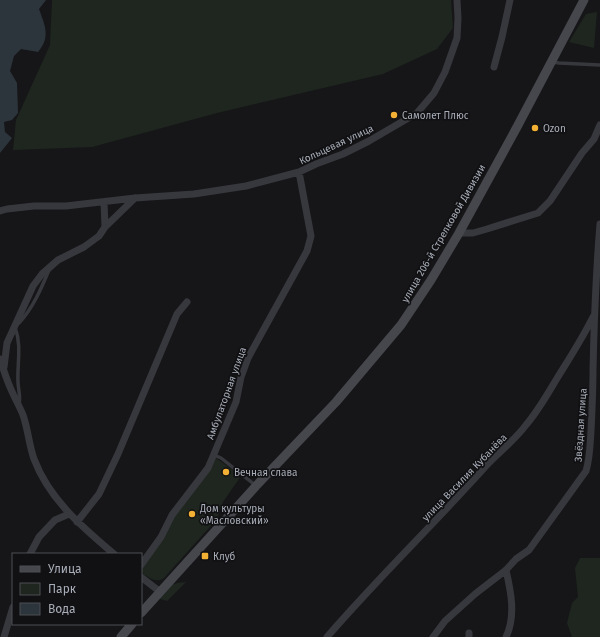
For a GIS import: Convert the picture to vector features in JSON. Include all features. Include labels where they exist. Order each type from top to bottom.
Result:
[{"type":"main road","name":"улица 206-й Стрелковой Дивизии","points":[[142,612],[159,591],[256,486],[336,402],[401,325],[431,280],[459,232],[552,62],[584,0]]},
{"type":"main road","points":[[121,637],[131,625]]},
{"type":"street","name":"Кольцевая улица","points":[[0,211],[34,206],[66,206],[135,198],[194,194],[246,186],[299,172],[369,141],[417,113],[434,93],[445,72],[457,38],[458,18],[456,0]]},
{"type":"street","points":[[494,67],[510,0]]},
{"type":"street","points":[[459,232],[473,233],[510,223],[538,213],[550,201],[582,153],[594,139],[600,125]]},
{"type":"street","name":"Амбулаторная улица","points":[[142,564],[161,537],[172,515],[208,468],[236,402],[241,377],[248,358],[307,251],[311,236],[299,172]]},
{"type":"street","points":[[4,372],[7,343],[34,286],[42,274],[58,260],[84,248],[99,236],[105,227],[135,198]]},
{"type":"street","points":[[104,202],[105,227]]},
{"type":"street","name":"Звёздная улица","points":[[433,637],[445,621],[475,594],[506,570],[516,559],[529,550],[586,470],[589,460],[596,267],[600,224]]},
{"type":"street","points":[[77,522],[99,494],[118,454],[174,320],[187,302]]},
{"type":"street","name":"улица Василия Кубанёва","points":[[327,637],[370,589],[525,427],[536,413],[575,351],[594,314]]},
{"type":"street","points":[[0,358],[10,389],[26,422],[34,459],[49,487],[59,503],[69,514],[113,553]]},
{"type":"street","points":[[31,553],[39,537],[50,525],[55,520],[69,514]]},
{"type":"street","points":[[506,570],[512,609],[512,621],[506,637]]},
{"type":"street","points":[[142,578],[159,591]]},
{"type":"street","points":[[4,637],[12,610]]},
{"type":"lane","points":[[552,62],[600,65]]},
{"type":"lane","points":[[14,326],[18,335],[20,351],[18,382],[20,400],[19,405]]},
{"type":"lane","points":[[214,455],[256,486]]},
{"type":"green space","points":[[52,0],[451,0],[453,28],[437,49],[383,74],[217,113],[92,147],[13,150],[16,120],[50,45]]},
{"type":"green space","points":[[597,12],[594,48],[569,42],[586,14]]},
{"type":"green space","points":[[216,458],[241,476],[223,502],[217,519],[163,579],[154,580],[142,573],[142,566],[174,517]]},
{"type":"green space","points":[[580,558],[600,558],[600,637],[572,637],[567,623],[572,603],[578,597],[575,568]]},
{"type":"green space","points":[[186,582],[167,601],[160,599],[164,591],[173,584]]},
{"type":"water","points":[[0,0],[46,0],[39,9],[45,26],[46,36],[42,47],[38,52],[21,49],[14,56],[10,71],[17,83],[18,113],[12,120],[4,122],[5,132],[12,138],[0,153]]},
{"type":"place","name":"Самолет Плюс","points":[[394,115]]},
{"type":"place","name":"Ozon","points":[[535,128]]},
{"type":"place","name":"Вечная слава","points":[[226,472]]},
{"type":"place","name":"Дом культуры «Масловский»","points":[[192,514]]},
{"type":"place","name":"Клуб","points":[[205,556]]}]
